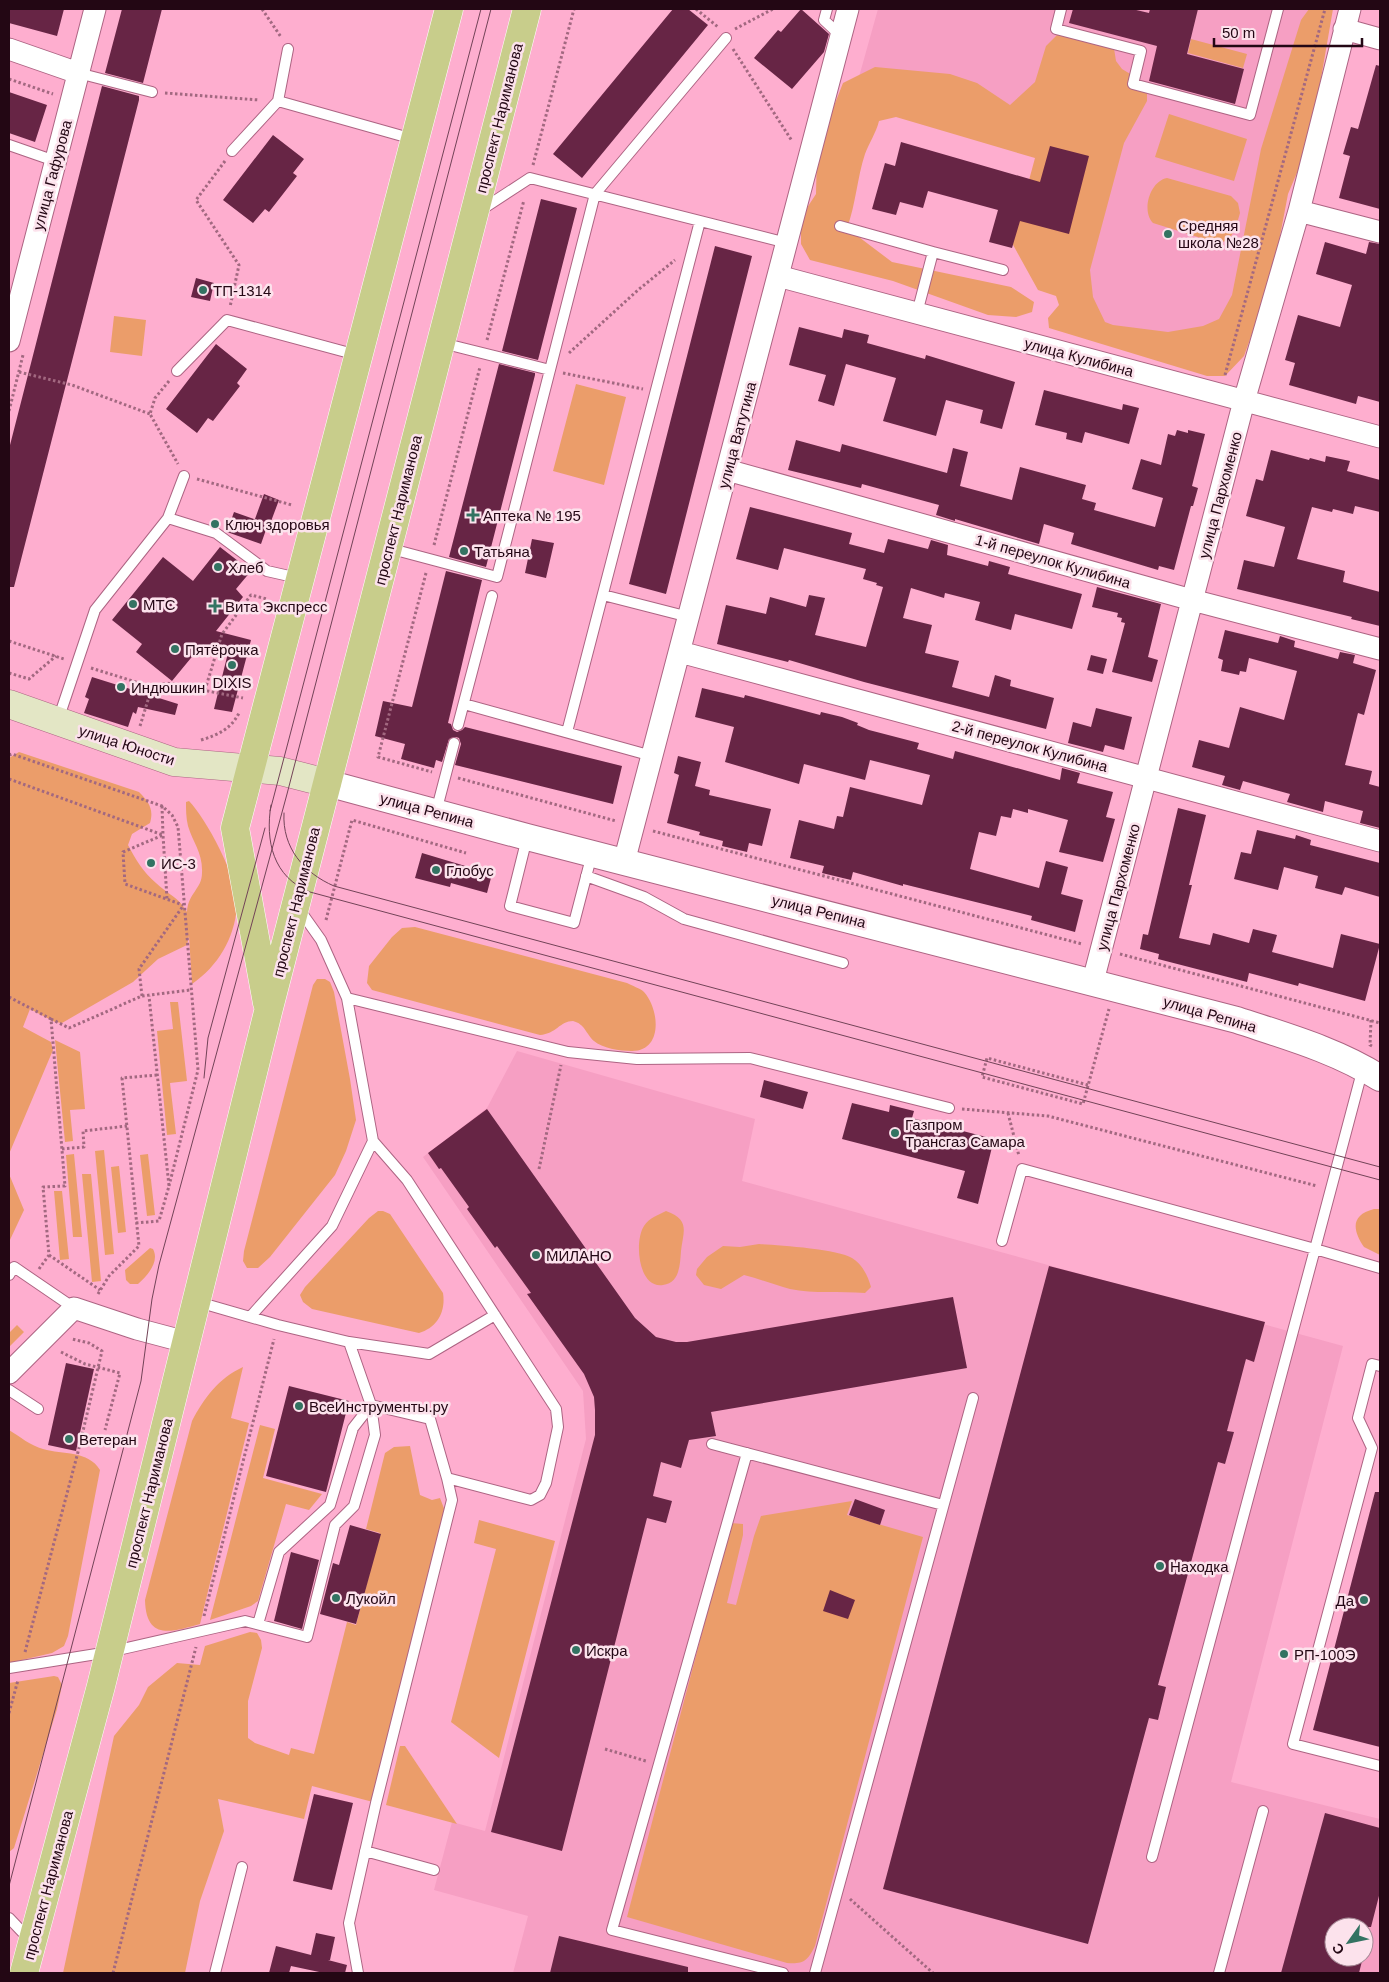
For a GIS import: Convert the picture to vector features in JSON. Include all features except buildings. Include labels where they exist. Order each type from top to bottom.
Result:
[{"type":"main road","name":"проспект Нариманова","points":[[268,1012],[235,828],[449,9]]},
{"type":"main road","name":"проспект Нариманова","points":[[24,1973],[108,1652],[268,1012],[527,9]]},
{"type":"main road","name":"улица Юности","points":[[9,704],[174,762],[249,769]]},
{"type":"main road","name":"улица Репина","points":[[249,769],[292,773],[327,783]]},
{"type":"street","name":"улица Гафурова","points":[[9,341],[96,9]]},
{"type":"street","name":"улица Ватутина","points":[[624,862],[848,9]]},
{"type":"street","name":"улица Пархоменко","points":[[1104,984],[1101,949],[1244,401],[1299,211],[1350,9]]},
{"type":"street","points":[[1344,30],[1380,39]]},
{"type":"street","points":[[9,49],[78,73]]},
{"type":"street","points":[[1299,211],[1380,232]]},
{"type":"street","name":"улица Кулибина","points":[[778,276],[1380,437]]},
{"type":"street","name":"1-й переулок Кулибина","points":[[728,470],[1192,600],[1380,649]]},
{"type":"street","name":"2-й переулок Кулибина","points":[[680,652],[1380,841]]},
{"type":"street","name":"улица Репина","points":[[327,783],[527,837],[589,865],[624,862],[1104,984],[1236,1020],[1373,1064]]},
{"type":"street","points":[[9,1372],[74,1308],[136,1330],[186,1342]]},
{"type":"lane","points":[[827,9],[824,20],[841,36]]},
{"type":"lane","points":[[1062,9],[1056,29],[1141,52],[1133,84],[1250,115],[1278,9]]},
{"type":"lane","points":[[388,548],[497,577],[595,194],[727,36]]},
{"type":"lane","points":[[232,151],[278,101],[288,49]]},
{"type":"lane","points":[[78,73],[152,92]]},
{"type":"lane","points":[[278,101],[414,140]]},
{"type":"lane","points":[[9,145],[56,161]]},
{"type":"lane","points":[[474,214],[530,178],[787,243]]},
{"type":"lane","points":[[567,732],[700,221]]},
{"type":"lane","points":[[840,226],[1003,270]]},
{"type":"lane","points":[[917,313],[934,252]]},
{"type":"lane","points":[[177,371],[227,320],[358,355]]},
{"type":"lane","points":[[441,343],[550,370]]},
{"type":"lane","points":[[58,721],[95,610],[168,518],[184,476]]},
{"type":"lane","points":[[168,518],[216,532],[267,571],[300,579]]},
{"type":"lane","points":[[603,595],[689,617]]},
{"type":"lane","points":[[458,725],[492,596]]},
{"type":"lane","points":[[464,704],[652,756]]},
{"type":"lane","points":[[436,813],[454,743]]},
{"type":"lane","points":[[527,837],[510,906],[574,923],[589,865],[684,919],[843,964]]},
{"type":"lane","points":[[296,904],[321,940],[347,998],[373,1141],[407,1180],[556,1409],[558,1427],[546,1483],[540,1495],[531,1500],[448,1478]]},
{"type":"lane","points":[[347,998],[564,1051],[637,1059],[750,1058],[949,1108]]},
{"type":"lane","points":[[1152,1857],[1331,1190],[1373,1064]]},
{"type":"lane","points":[[250,1317],[332,1226],[373,1141]]},
{"type":"lane","points":[[1002,1241],[1022,1169],[1380,1268]]},
{"type":"lane","points":[[9,1275],[14,1268],[74,1308]]},
{"type":"lane","points":[[195,1301],[349,1342],[429,1354],[495,1315]]},
{"type":"lane","points":[[9,1668],[108,1652],[245,1621],[307,1637],[336,1525],[354,1506],[374,1435],[371,1405],[349,1342]]},
{"type":"lane","points":[[1380,1366],[1372,1364],[1358,1418],[1372,1448],[1293,1744],[1380,1766]]},
{"type":"lane","points":[[9,1390],[38,1409]]},
{"type":"lane","points":[[815,1973],[973,1398]]},
{"type":"lane","points":[[358,1973],[349,1923],[452,1500],[448,1478],[430,1419],[371,1405]]},
{"type":"lane","points":[[258,1624],[279,1552],[330,1505],[353,1428],[371,1405]]},
{"type":"lane","points":[[712,1444],[943,1505]]},
{"type":"lane","points":[[747,1454],[612,1930],[783,1973]]},
{"type":"lane","points":[[1220,1973],[1263,1811]]},
{"type":"lane","points":[[365,1851],[434,1870]]},
{"type":"lane","points":[[215,1973],[242,1867]]},
{"type":"lane","points":[[9,1918],[33,1942]]},
{"type":"path","points":[[262,9],[288,49]]},
{"type":"path","points":[[574,9],[378,757],[1380,1023]]},
{"type":"path","points":[[696,9],[727,36],[807,165]]},
{"type":"path","points":[[727,36],[732,31],[773,9]]},
{"type":"path","points":[[1219,395],[1325,9]]},
{"type":"path","points":[[9,79],[71,100]]},
{"type":"path","points":[[152,92],[278,101]]},
{"type":"path","points":[[227,320],[239,265],[196,200],[232,151]]},
{"type":"path","points":[[550,370],[638,290],[694,244]]},
{"type":"path","points":[[550,370],[656,392]]},
{"type":"path","points":[[150,414],[155,398],[177,371]]},
{"type":"path","points":[[19,372],[72,386],[150,414],[184,476],[292,505]]},
{"type":"path","points":[[205,690],[222,634],[251,595],[267,599]]},
{"type":"path","points":[[9,641],[152,687],[167,683],[243,698]]},
{"type":"path","points":[[9,673],[29,679],[56,656]]},
{"type":"path","points":[[147,730],[139,728],[152,687]]},
{"type":"path","points":[[197,742],[214,737],[229,728],[239,713],[240,708]]},
{"type":"path","points":[[9,754],[162,806],[172,815],[178,827],[198,1070],[159,1221],[136,1223]]},
{"type":"path","points":[[9,778],[163,835]]},
{"type":"path","points":[[162,806],[167,900]]},
{"type":"path","points":[[321,940],[352,820],[466,853]]},
{"type":"path","points":[[163,835],[123,852],[125,884],[183,905]]},
{"type":"path","points":[[165,866],[180,865]]},
{"type":"path","points":[[142,996],[139,968],[183,905]]},
{"type":"path","points":[[1088,1085],[988,1058],[982,1077],[1083,1104],[1088,1085],[1104,984]]},
{"type":"path","points":[[9,997],[69,1028],[142,996],[190,990]]},
{"type":"path","points":[[149,996],[169,1186]]},
{"type":"path","points":[[31,1279],[49,1255],[43,1187],[65,1186],[51,1019]]},
{"type":"path","points":[[1371,1020],[1370,1045],[1373,1064]]},
{"type":"path","points":[[539,1169],[564,1051]]},
{"type":"path","points":[[49,1255],[100,1290],[109,1276],[139,1246],[122,1078],[157,1075]]},
{"type":"path","points":[[949,1108],[1048,1116],[1331,1190]]},
{"type":"path","points":[[1008,1112],[1022,1169]]},
{"type":"path","points":[[62,1149],[84,1147],[83,1130],[127,1126]]},
{"type":"path","points":[[9,1713],[78,1452],[98,1367],[102,1351],[89,1343],[73,1339],[61,1352],[85,1364],[98,1367],[120,1372],[106,1430]]},
{"type":"path","points":[[605,1749],[658,1765]]},
{"type":"path","points":[[838,1888],[933,1973]]},
{"type":"shaded area","name":"Средняя школа №28","points":[[878,9],[1319,9],[1220,371],[1056,324],[1102,145],[857,84]]},
{"type":"shaded area","points":[[1309,9],[1333,9],[1310,142],[1288,194],[1272,278],[1244,356],[1225,376],[1207,376],[1049,328],[1048,318],[1059,305],[1056,296],[1038,290],[1012,243],[1035,158],[896,117],[879,121],[865,154],[847,228],[892,262],[1011,287],[1034,302],[1032,312],[1016,317],[988,315],[893,281],[810,260],[801,244],[801,217],[816,194],[817,149],[843,83],[875,67],[950,74],[977,83],[1010,105],[1035,82],[1046,46],[1058,34],[1113,42],[1116,61],[1122,69],[1137,78],[1147,93],[1147,101],[1124,143],[1090,270],[1093,297],[1105,322],[1113,325],[1168,332],[1203,326],[1219,319],[1232,295],[1261,149],[1301,20]]},
{"type":"shaded area","points":[[1191,39],[1247,54],[1243,68],[1188,53]]},
{"type":"shaded area","points":[[1169,114],[1247,139],[1234,181],[1155,157]]},
{"type":"shaded area","points":[[1167,178],[1231,196],[1238,203],[1240,213],[1231,236],[1223,242],[1217,243],[1153,223],[1149,218],[1149,197],[1156,185],[1161,180]]},
{"type":"shaded area","points":[[114,316],[146,320],[142,356],[110,352]]},
{"type":"shaded area","points":[[576,384],[626,397],[604,485],[553,471]]},
{"type":"shaded area","points":[[19,752],[139,792],[150,806],[150,823],[132,834],[128,845],[147,875],[177,899],[187,912],[190,900],[200,883],[202,873],[201,860],[187,823],[186,802],[189,801],[205,822],[221,851],[237,896],[237,907],[232,930],[223,951],[210,969],[192,984],[189,936],[187,945],[158,959],[133,982],[62,1023],[55,1022],[30,1009],[23,1027],[51,1042],[53,1050],[9,1154],[9,758]]},
{"type":"shaded area","points":[[415,927],[627,983],[644,992],[649,1000],[655,1019],[656,1029],[653,1038],[649,1045],[641,1049],[631,1051],[617,1050],[597,1043],[580,1024],[573,1021],[540,1035],[372,990],[367,983],[369,966],[392,937],[402,928]]},
{"type":"shaded area","points":[[317,979],[325,979],[330,982],[334,992],[356,1120],[346,1151],[335,1175],[270,1257],[258,1268],[247,1268],[243,1261],[244,1251],[313,985]]},
{"type":"shaded area","points":[[170,1002],[178,1002],[187,1081],[170,1083],[176,1134],[167,1135],[157,1031],[173,1029]]},
{"type":"shaded area","points":[[55,1040],[80,1052],[85,1109],[70,1110],[73,1141],[65,1142]]},
{"type":"shaded area","points":[[517,1051],[755,1119],[742,1181],[1343,1346],[1231,1782],[1380,1819],[1380,1973],[513,1973],[528,1916],[434,1890],[452,1822],[485,1831],[586,1439],[583,1391],[423,1157],[487,1108]]},
{"type":"shaded area","points":[[104,1150],[114,1254],[105,1255],[95,1151]]},
{"type":"shaded area","points":[[74,1154],[82,1237],[73,1237],[66,1155]]},
{"type":"shaded area","points":[[148,1154],[155,1215],[147,1216],[140,1155]]},
{"type":"shaded area","points":[[119,1166],[126,1232],[118,1233],[111,1167]]},
{"type":"shaded area","points":[[9,1174],[24,1210],[9,1242]]},
{"type":"shaded area","points":[[82,1174],[91,1174],[101,1281],[92,1282]]},
{"type":"shaded area","points":[[54,1191],[62,1191],[69,1259],[60,1260]]},
{"type":"shaded area","points":[[1374,1209],[1380,1209],[1380,1255],[1364,1247],[1356,1229],[1356,1224],[1361,1215]]},
{"type":"shaded area","points":[[378,1211],[390,1214],[443,1293],[443,1307],[439,1318],[425,1331],[419,1333],[312,1309],[303,1302],[300,1295],[305,1287],[369,1218]]},
{"type":"shaded area","points":[[666,1211],[679,1218],[684,1227],[684,1232],[678,1272],[673,1281],[663,1285],[655,1284],[648,1280],[643,1272],[640,1263],[639,1242],[646,1223]]},
{"type":"shaded area","points":[[759,1244],[807,1248],[845,1255],[852,1258],[862,1267],[871,1287],[865,1293],[808,1291],[790,1289],[744,1275],[721,1289],[704,1285],[696,1275],[697,1269],[707,1257],[723,1246],[740,1247]]},
{"type":"shaded area","points":[[150,1248],[153,1249],[155,1254],[152,1268],[138,1284],[130,1284],[126,1280],[125,1270]]},
{"type":"shaded area","points":[[17,1325],[24,1332],[9,1347],[9,1333]]},
{"type":"shaded area","points":[[243,1367],[231,1418],[249,1423],[200,1624],[171,1631],[155,1628],[150,1622],[145,1600],[192,1421],[202,1404],[219,1383]]},
{"type":"shaded area","points":[[260,1425],[275,1429],[263,1478],[322,1494],[309,1510],[286,1504],[258,1601],[251,1606],[210,1620]]},
{"type":"shaded area","points":[[9,1430],[39,1448],[74,1454],[89,1459],[100,1470],[68,1636],[64,1646],[52,1653],[9,1663]]},
{"type":"shaded area","points":[[410,1446],[420,1495],[432,1500],[440,1498],[445,1511],[373,1802],[312,1786],[304,1819],[218,1799],[224,1831],[200,1901],[185,1973],[63,1973],[114,1736],[139,1705],[148,1687],[177,1663],[200,1665],[205,1646],[250,1632],[257,1633],[261,1640],[262,1648],[248,1701],[248,1738],[255,1743],[289,1755],[291,1748],[314,1754],[347,1622],[356,1625],[380,1533],[366,1529],[385,1453],[394,1447]]},
{"type":"shaded area","points":[[852,1501],[847,1515],[923,1537],[815,1946],[804,1961],[787,1963],[627,1917],[731,1523],[743,1524],[743,1535],[727,1603],[736,1605],[761,1516]]},
{"type":"shaded area","points":[[479,1520],[555,1541],[499,1758],[451,1722],[496,1549],[474,1543]]},
{"type":"shaded area","points":[[58,1677],[62,1685],[57,1709],[14,1848],[9,1852],[9,1683]]},
{"type":"shaded area","points":[[400,1746],[405,1746],[457,1824],[386,1805]]},
{"type":"tram line","points":[[270,811],[481,9]]},
{"type":"tram line","points":[[9,1886],[141,1381],[152,1299],[159,1265],[287,794],[491,9]]},
{"type":"tram line","points":[[271,805],[269,832],[274,856],[287,877],[310,892],[1380,1180]]},
{"type":"tram line","points":[[284,813],[284,826],[287,837],[297,858],[313,874],[334,886],[1380,1167]]},
{"type":"tram line","points":[[204,1078],[208,1038],[265,828]]},
{"type":"place","name":"Средняя школа №28","points":[[1168,234]]},
{"type":"place","name":"ТП-1314","points":[[203,290]]},
{"type":"place","name":"Аптека № 195","points":[[473,515]]},
{"type":"place","name":"Ключ здоровья","points":[[215,524]]},
{"type":"place","name":"Татьяна","points":[[464,551]]},
{"type":"place","name":"Хлеб","points":[[218,567]]},
{"type":"place","name":"МТС","points":[[133,604]]},
{"type":"place","name":"Вита Экспресс","points":[[215,606]]},
{"type":"place","name":"Пятёрочка","points":[[175,649]]},
{"type":"place","name":"DIXIS","points":[[232,665]]},
{"type":"place","name":"Индюшкин","points":[[121,687]]},
{"type":"place","name":"ИС-3","points":[[151,863]]},
{"type":"place","name":"Глобус","points":[[436,870]]},
{"type":"place","name":"Газпром Трансгаз Самара","points":[[895,1133]]},
{"type":"place","name":"МИЛАНО","points":[[536,1255]]},
{"type":"place","name":"ВсеИнструменты.ру","points":[[299,1406]]},
{"type":"place","name":"Ветеран","points":[[69,1439]]},
{"type":"place","name":"Находка","points":[[1160,1566]]},
{"type":"place","name":"Лукойл","points":[[336,1598]]},
{"type":"place","name":"Да","points":[[1364,1600]]},
{"type":"place","name":"Искра","points":[[576,1650]]},
{"type":"place","name":"РП-100Э","points":[[1284,1654]]}]
